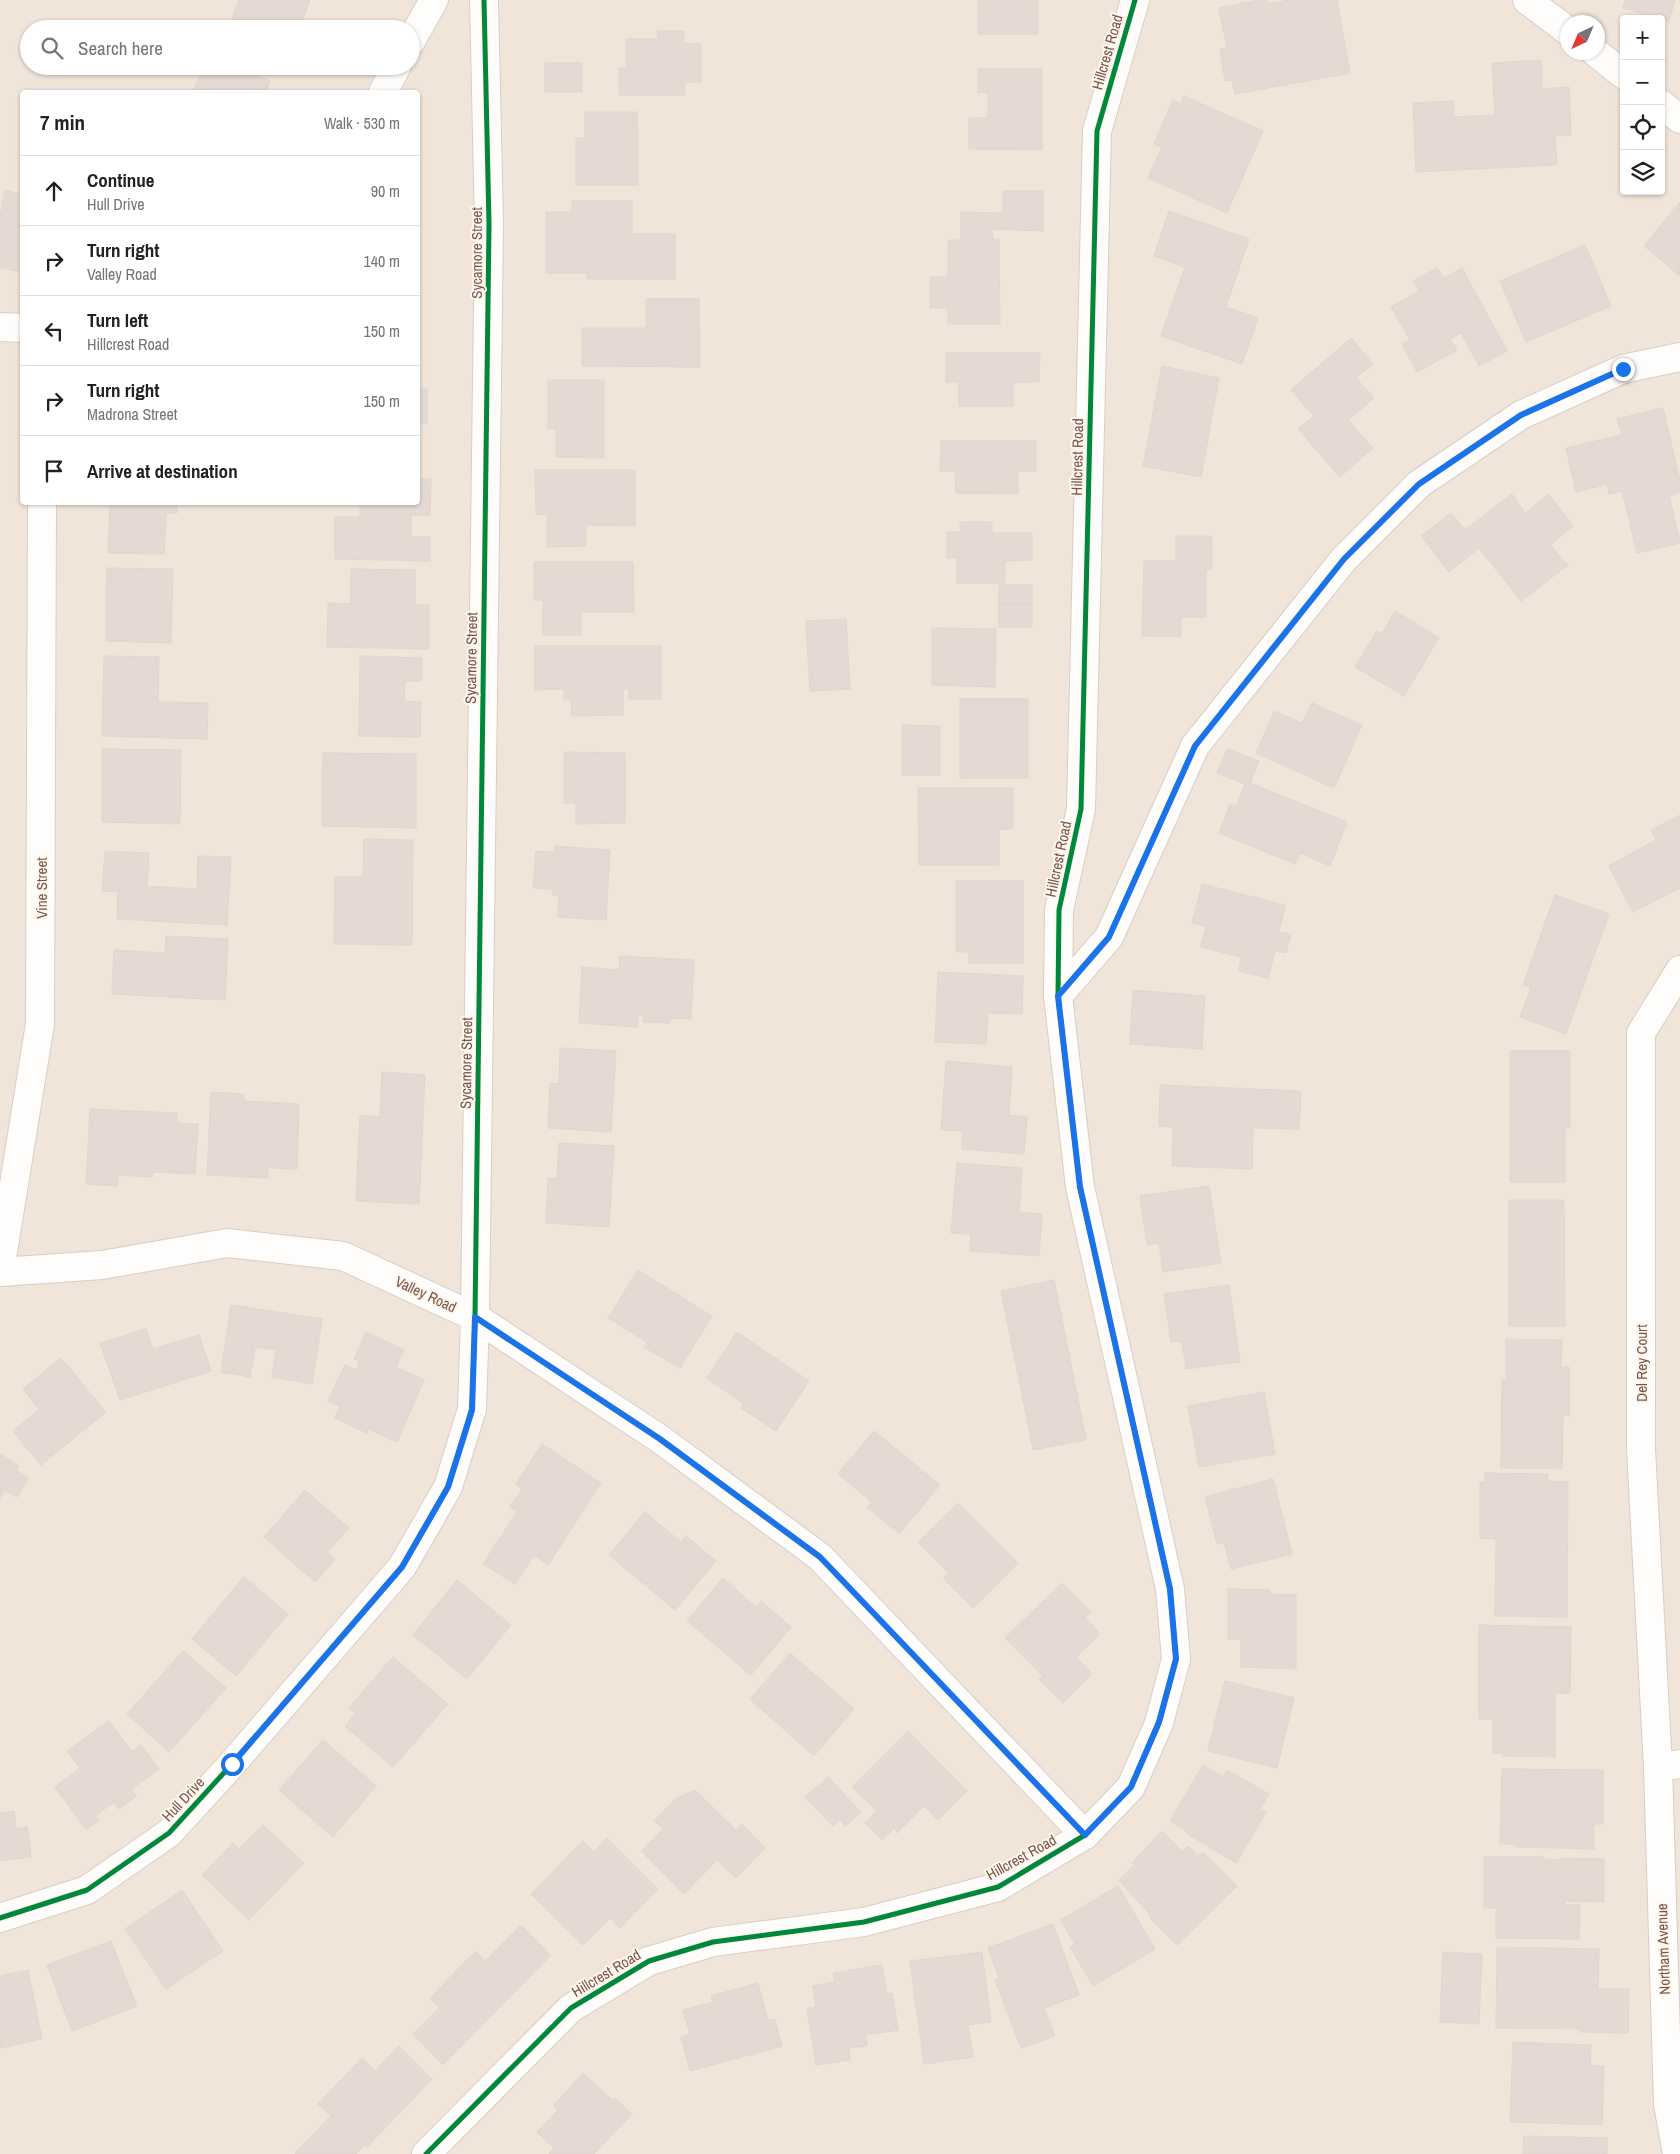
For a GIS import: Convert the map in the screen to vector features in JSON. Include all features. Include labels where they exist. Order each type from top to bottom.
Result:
[{"type":"street","points":[[420,25],[434,0]]},
{"type":"street","name":"Sycamore Street","points":[[475,1317],[489,224],[484,0]]},
{"type":"street","name":"Hillcrest Road","points":[[426,2154],[571,2008],[649,1961],[713,1942],[864,1922],[998,1888],[1085,1835],[1131,1787],[1159,1722],[1176,1659],[1170,1589],[1080,1187],[1058,996],[1059,910],[1081,809],[1097,131],[1136,0]]},
{"type":"street","points":[[1528,0],[1560,25]]},
{"type":"street","points":[[1605,60],[1620,72]]},
{"type":"street","points":[[384,90],[392,75]]},
{"type":"street","points":[[1662,105],[1680,119]]},
{"type":"street","points":[[0,326],[20,328]]},
{"type":"street","points":[[1058,996],[1109,937],[1195,746],[1344,559],[1419,484],[1521,415],[1623,369],[1680,357]]},
{"type":"street","name":"Vine Street","points":[[0,1271],[40,1024],[42,505]]},
{"type":"street","name":"Del Rey Court","points":[[1669,1765],[1641,1448],[1641,1033],[1680,970]]},
{"type":"street","name":"Valley Road","points":[[0,1271],[102,1265],[227,1243],[344,1256],[475,1317],[660,1439],[820,1557],[1085,1835]]},
{"type":"street","name":"Hull Drive","points":[[0,1918],[87,1890],[169,1833],[232,1764],[402,1567],[448,1487],[472,1410],[475,1317]]},
{"type":"street","name":"Northam Avenue","points":[[1669,1765],[1668,2104],[1677,2154]]},
{"type":"shaded area","points":[[0,0],[1680,0],[1680,2154],[0,2154]]},
{"type":"building","points":[[239,0],[310,0],[302,20],[231,20]]},
{"type":"building","points":[[978,0],[1038,0],[1038,34],[978,34]]},
{"type":"building","points":[[1267,0],[1268,4],[1290,0],[1337,0],[1350,73],[1235,94],[1232,80],[1225,81],[1220,49],[1227,48],[1219,8]]},
{"type":"building","points":[[1625,0],[1675,0],[1669,21],[1665,20],[1665,15],[1648,15],[1623,8]]},
{"type":"building","points":[[657,31],[684,31],[684,43],[701,44],[701,82],[685,82],[685,95],[619,95],[619,68],[627,68],[626,39],[658,39]]},
{"type":"building","points":[[1541,60],[1542,89],[1569,87],[1571,135],[1555,136],[1557,165],[1416,172],[1413,103],[1453,101],[1454,117],[1495,115],[1492,63]]},
{"type":"building","points":[[545,63],[582,63],[582,92],[545,92]]},
{"type":"building","points":[[978,69],[1042,69],[1042,150],[969,149],[969,118],[988,118],[988,92],[978,93]]},
{"type":"building","points":[[200,75],[254,75],[270,81],[267,90],[194,90]]},
{"type":"building","points":[[1184,96],[1263,131],[1227,213],[1148,178],[1162,147],[1154,144],[1173,100],[1181,104]]},
{"type":"building","points":[[585,112],[637,112],[638,185],[576,185],[576,138],[585,138]]},
{"type":"building","points":[[5,190],[20,194],[20,272],[0,268],[0,217]]},
{"type":"building","points":[[1003,191],[1043,191],[1043,231],[992,229],[993,240],[999,239],[1000,324],[948,324],[948,308],[930,308],[931,277],[948,277],[948,240],[961,240],[961,212],[1003,213]]},
{"type":"building","points":[[572,201],[632,201],[632,234],[675,234],[675,279],[587,279],[587,273],[546,273],[546,212],[572,212]]},
{"type":"building","points":[[1680,202],[1680,276],[1644,246]]},
{"type":"building","points":[[1169,211],[1249,239],[1226,307],[1258,318],[1242,364],[1161,336],[1185,267],[1154,256]]},
{"type":"building","points":[[1585,245],[1611,306],[1526,342],[1500,281]]},
{"type":"building","points":[[1437,268],[1444,278],[1462,268],[1507,351],[1479,366],[1461,333],[1450,339],[1457,350],[1417,372],[1402,344],[1410,340],[1391,307],[1419,291],[1413,281]]},
{"type":"building","points":[[646,299],[699,299],[700,367],[582,366],[582,328],[646,328]]},
{"type":"building","points":[[1351,338],[1373,364],[1356,378],[1374,398],[1348,420],[1373,448],[1340,477],[1298,429],[1314,416],[1291,390]]},
{"type":"building","points":[[946,353],[1040,353],[1039,382],[1013,382],[1013,406],[959,406],[959,382],[946,382]]},
{"type":"building","points":[[1162,366],[1219,378],[1201,477],[1143,466]]},
{"type":"building","points":[[548,380],[604,380],[604,458],[556,457],[556,429],[548,428]]},
{"type":"building","points":[[420,389],[427,389],[427,424],[420,424]]},
{"type":"building","points":[[1663,408],[1680,481],[1680,492],[1669,495],[1680,543],[1637,553],[1622,491],[1609,494],[1607,484],[1576,492],[1566,448],[1622,435],[1617,419]]},
{"type":"building","points":[[941,441],[1036,441],[1036,471],[1018,471],[1018,494],[956,493],[955,471],[940,471]]},
{"type":"building","points":[[535,470],[635,470],[635,526],[586,525],[586,546],[547,547],[547,514],[536,515]]},
{"type":"building","points":[[420,479],[431,479],[430,515],[411,515],[411,537],[430,537],[430,561],[335,559],[335,517],[360,517],[360,505],[420,505]]},
{"type":"building","points":[[1512,494],[1525,513],[1549,494],[1573,526],[1550,545],[1568,565],[1521,601],[1479,548],[1449,572],[1421,536],[1451,513],[1465,530]]},
{"type":"building","points":[[110,505],[177,505],[177,513],[166,513],[164,554],[108,553]]},
{"type":"building","points":[[960,522],[992,522],[992,533],[1032,533],[1032,560],[1005,561],[1005,583],[957,583],[957,558],[947,558],[947,532],[960,532]]},
{"type":"building","points":[[1176,536],[1212,536],[1212,569],[1206,570],[1206,617],[1181,617],[1181,637],[1142,636],[1144,561],[1176,561]]},
{"type":"building","points":[[534,562],[633,562],[634,612],[581,612],[581,635],[543,635],[543,600],[534,600]]},
{"type":"building","points":[[107,568],[173,569],[171,643],[106,641]]},
{"type":"building","points":[[351,569],[415,570],[415,605],[429,605],[429,649],[327,647],[328,603],[351,604]]},
{"type":"building","points":[[999,585],[1032,585],[1032,604],[999,604]]},
{"type":"building","points":[[999,604],[1032,604],[1032,627],[999,627]]},
{"type":"building","points":[[1395,611],[1439,638],[1404,696],[1355,667],[1377,631],[1382,634]]},
{"type":"building","points":[[846,619],[850,689],[810,691],[806,621]]},
{"type":"building","points":[[932,628],[996,629],[995,687],[932,685]]},
{"type":"building","points":[[535,646],[661,646],[661,699],[629,699],[629,689],[623,689],[623,715],[572,716],[571,700],[564,700],[564,689],[535,690]]},
{"type":"building","points":[[104,656],[159,657],[158,702],[208,703],[207,739],[102,736]]},
{"type":"building","points":[[360,656],[422,658],[421,681],[405,681],[404,701],[421,702],[420,737],[359,736]]},
{"type":"building","points":[[960,699],[1028,699],[1028,778],[960,778]]},
{"type":"building","points":[[1312,703],[1362,725],[1334,788],[1256,753],[1274,711],[1302,723]]},
{"type":"building","points":[[902,725],[940,726],[940,775],[902,775]]},
{"type":"building","points":[[102,749],[181,750],[180,824],[102,822]]},
{"type":"building","points":[[1227,749],[1259,761],[1250,783],[1347,822],[1330,866],[1300,853],[1295,864],[1219,833],[1230,804],[1236,806],[1245,784],[1217,773]]},
{"type":"building","points":[[564,752],[625,753],[625,823],[576,824],[576,803],[564,803]]},
{"type":"building","points":[[323,753],[416,754],[416,828],[322,826]]},
{"type":"building","points":[[918,788],[1013,788],[1013,829],[999,829],[999,865],[919,865]]},
{"type":"building","points":[[1680,815],[1680,888],[1633,912],[1609,866],[1656,840],[1651,830]]},
{"type":"building","points":[[364,839],[413,840],[412,945],[334,944],[335,877],[363,877]]},
{"type":"building","points":[[555,846],[610,850],[606,920],[558,917],[559,895],[552,895],[553,889],[533,888],[536,851],[554,852]]},
{"type":"building","points":[[105,851],[149,853],[147,886],[197,889],[198,856],[231,857],[227,925],[117,919],[118,892],[102,891]]},
{"type":"building","points":[[956,881],[1023,881],[1023,963],[969,963],[968,952],[956,952]]},
{"type":"building","points":[[1202,884],[1285,905],[1279,932],[1291,934],[1286,953],[1275,951],[1268,978],[1239,971],[1241,957],[1201,947],[1206,926],[1192,923]]},
{"type":"building","points":[[1555,895],[1609,914],[1566,1034],[1520,1017],[1531,987],[1523,985]]},
{"type":"building","points":[[166,936],[228,939],[225,1000],[112,994],[114,950],[165,953]]},
{"type":"building","points":[[620,956],[694,960],[691,1019],[671,1018],[670,1023],[643,1022],[644,1016],[638,1015],[637,1027],[579,1023],[582,967],[619,970]]},
{"type":"building","points":[[938,972],[1023,976],[1022,1014],[988,1013],[986,1044],[935,1042]]},
{"type":"building","points":[[1133,990],[1205,996],[1202,1049],[1130,1044]]},
{"type":"building","points":[[560,1048],[616,1051],[611,1132],[548,1128],[550,1083],[559,1084]]},
{"type":"building","points":[[1510,1051],[1570,1051],[1570,1128],[1565,1128],[1565,1182],[1510,1182]]},
{"type":"building","points":[[946,1061],[1012,1067],[1009,1115],[1027,1117],[1024,1154],[962,1149],[963,1131],[941,1130]]},
{"type":"building","points":[[382,1072],[425,1075],[419,1204],[356,1201],[360,1115],[380,1117]]},
{"type":"building","points":[[1160,1085],[1301,1091],[1299,1129],[1253,1128],[1252,1169],[1172,1166],[1173,1127],[1159,1126]]},
{"type":"building","points":[[211,1092],[243,1094],[244,1101],[299,1104],[297,1169],[268,1168],[268,1178],[207,1175]]},
{"type":"building","points":[[90,1109],[177,1113],[176,1123],[198,1124],[195,1174],[153,1172],[152,1177],[118,1175],[118,1186],[86,1184]]},
{"type":"building","points":[[559,1143],[614,1146],[609,1227],[546,1223],[548,1178],[557,1178]]},
{"type":"building","points":[[957,1163],[1022,1168],[1019,1212],[1042,1214],[1039,1256],[970,1251],[971,1234],[951,1233]]},
{"type":"building","points":[[1209,1186],[1221,1263],[1163,1272],[1159,1243],[1147,1245],[1140,1196]]},
{"type":"building","points":[[1509,1200],[1564,1200],[1565,1326],[1509,1326]]},
{"type":"building","points":[[638,1270],[712,1316],[680,1368],[644,1347],[647,1342],[608,1318]]},
{"type":"building","points":[[1054,1280],[1086,1440],[1033,1450],[1001,1291]]},
{"type":"building","points":[[1229,1285],[1240,1362],[1186,1369],[1182,1341],[1171,1342],[1164,1294]]},
{"type":"building","points":[[231,1305],[322,1319],[312,1384],[272,1377],[276,1350],[255,1347],[250,1377],[221,1372]]},
{"type":"building","points":[[146,1329],[153,1349],[199,1335],[211,1371],[120,1400],[100,1343]]},
{"type":"building","points":[[366,1332],[404,1350],[396,1367],[424,1380],[397,1442],[368,1429],[367,1433],[335,1418],[340,1406],[328,1401],[345,1365],[356,1370],[360,1361],[354,1359]]},
{"type":"building","points":[[737,1332],[809,1381],[776,1431],[741,1408],[744,1404],[707,1378]]},
{"type":"building","points":[[1506,1339],[1562,1340],[1561,1367],[1569,1367],[1569,1416],[1563,1415],[1562,1469],[1501,1468],[1502,1380],[1506,1381]]},
{"type":"building","points":[[61,1358],[106,1412],[41,1465],[13,1431],[39,1409],[23,1389]]},
{"type":"building","points":[[1264,1392],[1275,1454],[1199,1467],[1188,1406]]},
{"type":"building","points":[[874,1431],[940,1485],[899,1534],[867,1507],[872,1502],[838,1474]]},
{"type":"building","points":[[542,1444],[601,1483],[548,1565],[534,1555],[515,1584],[483,1564],[517,1512],[510,1507],[522,1489],[516,1484]]},
{"type":"building","points":[[0,1454],[19,1466],[16,1470],[28,1478],[17,1497],[5,1490],[0,1498]]},
{"type":"building","points":[[1485,1473],[1548,1474],[1548,1481],[1568,1482],[1567,1617],[1495,1616],[1496,1539],[1480,1538],[1480,1482],[1485,1482]]},
{"type":"building","points":[[1273,1479],[1292,1554],[1231,1569],[1224,1542],[1217,1544],[1205,1497]]},
{"type":"building","points":[[305,1490],[349,1528],[327,1552],[335,1559],[315,1582],[264,1537]]},
{"type":"building","points":[[958,1503],[1018,1563],[973,1608],[943,1578],[949,1573],[918,1542]]},
{"type":"building","points":[[645,1512],[681,1542],[686,1536],[716,1561],[675,1610],[609,1555]]},
{"type":"building","points":[[244,1577],[288,1614],[236,1676],[192,1639]]},
{"type":"building","points":[[723,1578],[756,1607],[761,1601],[791,1627],[751,1675],[687,1621]]},
{"type":"building","points":[[457,1580],[511,1625],[467,1679],[413,1635]]},
{"type":"building","points":[[1062,1583],[1091,1612],[1085,1617],[1100,1634],[1076,1657],[1092,1674],[1063,1703],[1039,1679],[1043,1676],[1005,1638]]},
{"type":"building","points":[[1228,1589],[1270,1590],[1270,1594],[1296,1595],[1296,1669],[1241,1667],[1241,1639],[1228,1639]]},
{"type":"building","points":[[1479,1625],[1571,1627],[1570,1693],[1555,1693],[1555,1757],[1503,1756],[1504,1753],[1493,1753],[1493,1719],[1479,1719]]},
{"type":"building","points":[[183,1651],[226,1688],[169,1752],[127,1714]]},
{"type":"building","points":[[790,1653],[854,1709],[814,1756],[750,1699]]},
{"type":"building","points":[[393,1657],[448,1704],[393,1767],[345,1726],[356,1713],[349,1708]]},
{"type":"building","points":[[1225,1681],[1294,1698],[1277,1768],[1208,1751]]},
{"type":"building","points":[[109,1721],[132,1752],[141,1745],[159,1769],[131,1789],[136,1796],[119,1809],[114,1802],[95,1816],[99,1820],[86,1829],[55,1787],[80,1768],[67,1751]]},
{"type":"building","points":[[908,1731],[967,1791],[938,1820],[924,1806],[897,1833],[894,1828],[882,1840],[865,1823],[877,1811],[852,1787]]},
{"type":"building","points":[[323,1740],[376,1786],[333,1837],[279,1790]]},
{"type":"building","points":[[1203,1765],[1223,1777],[1227,1770],[1269,1794],[1260,1809],[1266,1812],[1236,1863],[1186,1833],[1187,1831],[1170,1821]]},
{"type":"building","points":[[1502,1769],[1603,1770],[1603,1824],[1594,1824],[1594,1849],[1516,1847],[1516,1844],[1500,1844]]},
{"type":"building","points":[[828,1777],[861,1812],[845,1826],[840,1819],[833,1826],[805,1797]]},
{"type":"building","points":[[695,1790],[736,1830],[742,1824],[765,1848],[736,1878],[717,1860],[684,1894],[641,1851],[663,1829],[654,1821],[677,1798]]},
{"type":"building","points":[[14,1811],[16,1829],[27,1827],[31,1857],[0,1861],[0,1813]]},
{"type":"building","points":[[263,1825],[304,1863],[249,1920],[202,1875],[233,1843],[239,1849]]},
{"type":"building","points":[[1162,1831],[1182,1851],[1189,1846],[1198,1856],[1203,1852],[1237,1886],[1177,1945],[1150,1918],[1152,1917],[1119,1880]]},
{"type":"building","points":[[607,1838],[658,1889],[620,1928],[610,1918],[583,1945],[531,1894],[583,1841],[594,1852]]},
{"type":"building","points":[[1484,1857],[1544,1857],[1544,1859],[1562,1860],[1562,1858],[1604,1859],[1604,1902],[1565,1901],[1565,1905],[1580,1904],[1579,1939],[1496,1938],[1496,1908],[1484,1908]]},
{"type":"building","points":[[1118,1886],[1155,1949],[1093,1986],[1070,1947],[1075,1944],[1061,1920]]},
{"type":"building","points":[[182,1890],[223,1951],[166,1989],[125,1929]]},
{"type":"building","points":[[1053,1924],[1079,1995],[1044,2008],[1055,2036],[1021,2048],[995,1980],[999,1978],[988,1948]]},
{"type":"building","points":[[521,1925],[551,1955],[443,2065],[413,2034],[439,2008],[430,1998],[476,1951],[485,1961]]},
{"type":"building","points":[[111,1941],[137,2006],[72,2031],[47,1965]]},
{"type":"building","points":[[1497,1947],[1599,1949],[1598,1989],[1629,1989],[1628,2033],[1580,2032],[1580,2029],[1496,2028]]},
{"type":"building","points":[[982,1952],[991,2022],[968,2025],[973,2057],[924,2064],[910,1961]]},
{"type":"building","points":[[1443,1952],[1482,1954],[1479,2024],[1440,2022]]},
{"type":"building","points":[[882,1965],[887,1994],[892,1993],[898,2030],[866,2035],[867,2046],[849,2048],[850,2060],[816,2065],[807,2009],[816,2007],[813,1986],[835,1982],[833,1973]]},
{"type":"building","points":[[28,1970],[42,2039],[0,2048],[0,1976]]},
{"type":"building","points":[[758,1983],[768,2020],[775,2019],[782,2046],[690,2071],[681,2037],[690,2034],[683,2010],[713,2002],[711,1996]]},
{"type":"building","points":[[1513,2042],[1591,2045],[1590,2066],[1604,2066],[1602,2125],[1510,2122]]},
{"type":"building","points":[[399,2046],[432,2079],[367,2147],[365,2145],[356,2154],[295,2153],[331,2116],[318,2104],[362,2058],[375,2071]]},
{"type":"building","points":[[583,2073],[612,2100],[614,2098],[632,2114],[594,2154],[549,2154],[554,2148],[537,2132],[558,2110],[553,2106]]},
{"type":"building","points":[[1524,2136],[1607,2138],[1607,2154],[1523,2154]]},
{"type":"cycle path","points":[[0,1918],[87,1890],[169,1833],[232,1764],[402,1567],[448,1487],[472,1409],[475,1317],[489,224],[484,0]]},
{"type":"cycle path","points":[[426,2154],[571,2008],[649,1961],[713,1942],[864,1922],[998,1887],[1085,1835],[1131,1787],[1159,1723],[1176,1659],[1170,1589],[1080,1187],[1058,996],[1059,910],[1081,809],[1097,131],[1135,0]]},
{"type":"route","points":[[232,1764],[402,1567],[448,1487],[472,1410],[475,1317],[660,1439],[820,1557],[1085,1835],[1131,1787],[1159,1722],[1176,1659],[1170,1589],[1080,1187],[1058,996],[1109,937],[1195,746],[1344,559],[1419,484],[1521,415],[1623,369]]}]
